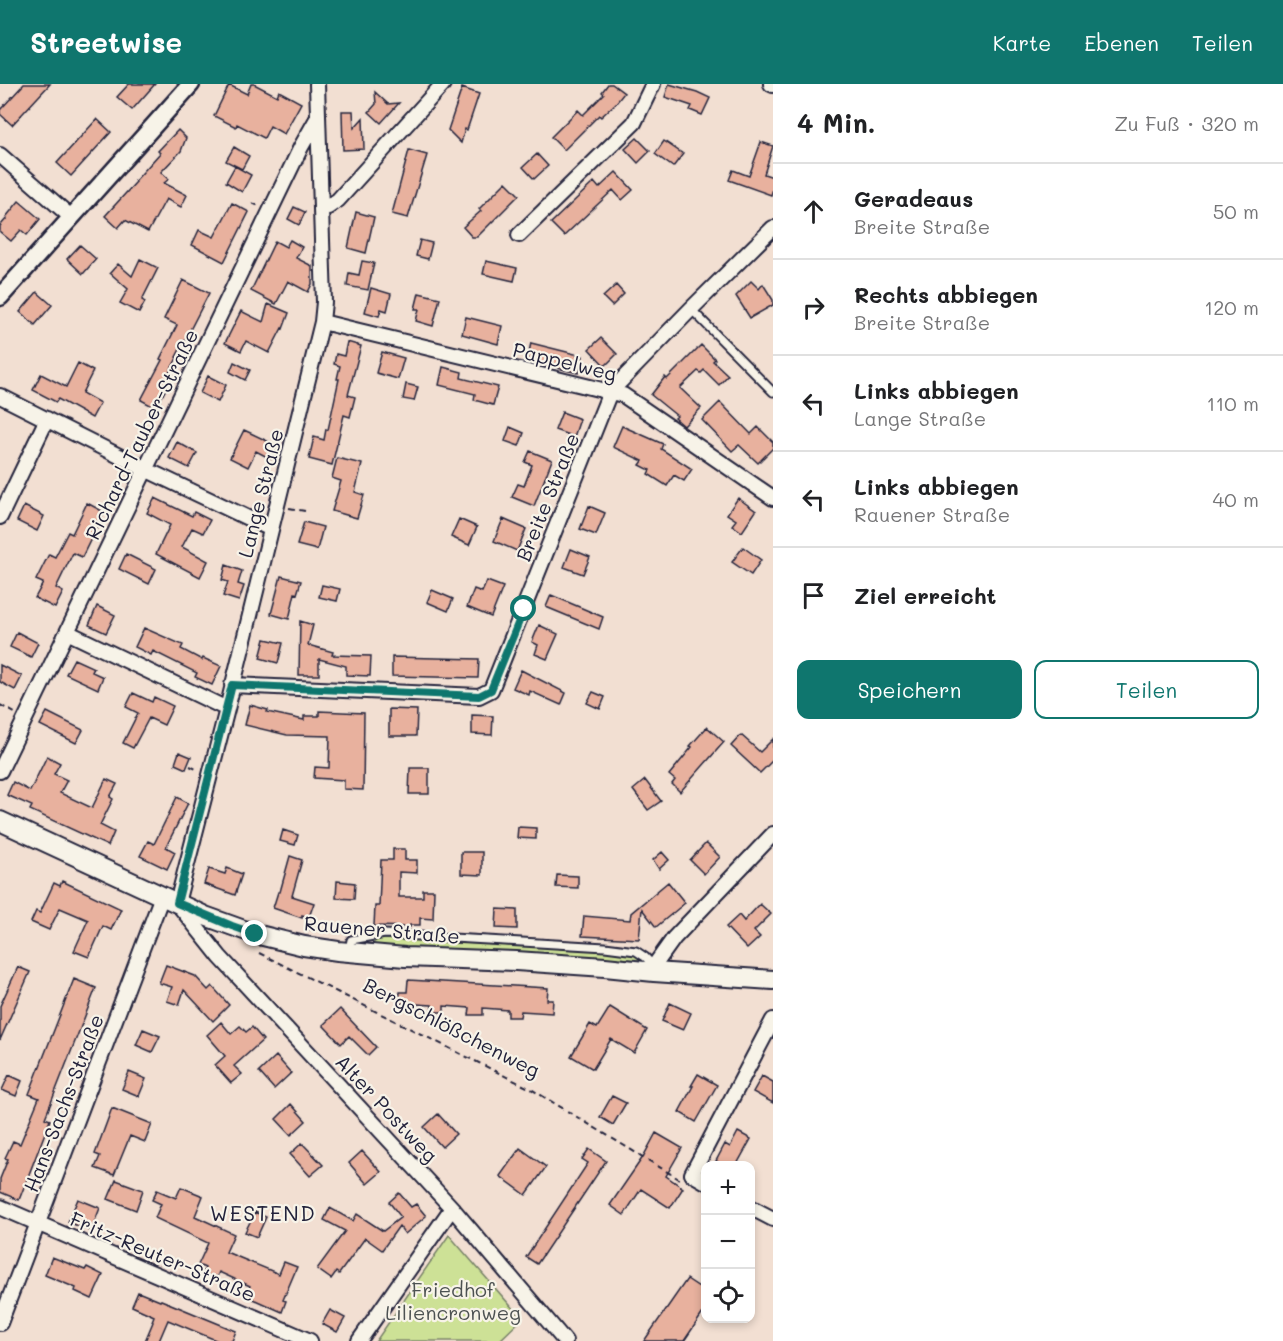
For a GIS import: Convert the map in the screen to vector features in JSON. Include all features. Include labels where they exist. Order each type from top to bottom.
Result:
[{"type":"main road","name":"Rauener Straße","points":[[0,821],[169,900],[232,926],[304,946],[405,957],[654,969]]},
{"type":"main road","points":[[654,969],[773,980]]},
{"type":"street","points":[[0,297],[191,84]]},
{"type":"street","name":"Lange Straße","points":[[169,900],[227,709],[322,322],[324,302],[317,84]]},
{"type":"street","points":[[321,207],[328,207],[338,200],[442,84]]},
{"type":"street","points":[[519,235],[634,123],[653,84]]},
{"type":"street","name":"Richard-Tauber-Straße","points":[[0,771],[292,165],[319,115]]},
{"type":"street","points":[[0,155],[71,217]]},
{"type":"street","name":"Breite Straße","points":[[232,685],[479,696],[491,690],[610,392],[773,229]]},
{"type":"street","name":"Pappelweg","points":[[322,322],[623,395],[773,498]]},
{"type":"street","points":[[0,396],[271,529]]},
{"type":"street","points":[[0,517],[47,419]]},
{"type":"street","points":[[67,632],[227,709]]},
{"type":"street","points":[[654,969],[674,938],[773,834]]},
{"type":"street","name":"Alter Postweg","points":[[169,900],[452,1208],[565,1341]]},
{"type":"street","name":"Hans-Sachs-Straße","points":[[0,1323],[38,1223],[169,900]]},
{"type":"street","points":[[701,1180],[692,1174],[773,1020]]},
{"type":"street","name":"Fritz-Reuter-Straße","points":[[0,1207],[310,1341]]},
{"type":"street","points":[[359,1341],[452,1208]]},
{"type":"street","points":[[755,1210],[773,1219]]},
{"type":"lane","points":[[691,309],[773,392]]},
{"type":"lane","points":[[348,952],[351,940],[385,934],[605,947],[636,951],[645,957],[654,969]]},
{"type":"path","points":[[308,929],[351,932]]},
{"type":"path","name":"Bergschlößchenweg","points":[[256,951],[531,1089],[679,1179],[692,1174]]},
{"type":"green space","points":[[377,940],[601,950],[639,956],[644,959],[641,962],[373,946],[372,944]]},
{"type":"green space","name":"Friedhof Liliencronweg","points":[[449,1235],[522,1319],[499,1341],[376,1341]]},
{"type":"building","points":[[24,84],[50,84],[12,125],[0,114],[0,110]]},
{"type":"building","points":[[129,84],[155,84],[132,110],[117,97]]},
{"type":"building","points":[[251,84],[277,96],[279,91],[301,103],[284,134],[270,126],[264,138],[237,124],[236,127],[214,116],[229,85],[247,94]]},
{"type":"building","points":[[608,84],[612,84],[624,93],[564,150],[551,137],[578,110],[583,115],[604,94],[602,92]]},
{"type":"building","points":[[669,84],[710,98],[702,115],[690,110],[692,106],[665,97]]},
{"type":"building","points":[[462,88],[479,94],[461,143],[448,130]]},
{"type":"building","points":[[375,92],[388,104],[399,103],[381,123],[369,112],[376,104]]},
{"type":"building","points":[[342,111],[353,111],[354,128],[363,118],[364,149],[343,150]]},
{"type":"building","points":[[97,119],[111,132],[71,176],[57,163]]},
{"type":"building","points":[[178,130],[186,138],[181,151],[161,172],[169,179],[164,183],[187,195],[181,207],[166,199],[148,232],[125,220],[118,228],[105,216]]},
{"type":"building","points":[[637,138],[650,151],[638,163],[625,149]]},
{"type":"building","points":[[664,141],[683,154],[673,167],[655,154]]},
{"type":"building","points":[[761,142],[773,146],[764,174],[773,177],[771,195],[729,180],[733,170],[749,176]]},
{"type":"building","points":[[234,147],[249,156],[242,169],[226,161]]},
{"type":"building","points":[[409,150],[427,155],[408,218],[392,214]]},
{"type":"building","points":[[537,154],[548,166],[534,179],[523,167]]},
{"type":"building","points":[[235,166],[251,175],[242,192],[226,182]]},
{"type":"building","points":[[616,172],[633,190],[622,200],[613,190],[564,236],[551,223],[594,182],[599,188]]},
{"type":"building","points":[[506,182],[519,195],[477,237],[472,237],[463,227],[481,211],[479,209]]},
{"type":"building","points":[[19,201],[40,219],[27,235],[21,230],[11,241],[0,232],[0,226]]},
{"type":"building","points":[[232,203],[249,212],[224,262],[192,245],[199,230],[214,237]]},
{"type":"building","points":[[294,207],[305,212],[299,225],[288,219]]},
{"type":"building","points":[[356,212],[374,217],[366,253],[348,248]]},
{"type":"building","points":[[290,240],[302,247],[296,258],[312,266],[312,284],[308,292],[288,281],[276,304],[251,291],[275,241],[286,247]]},
{"type":"building","points":[[420,240],[432,243],[428,259],[416,256]]},
{"type":"building","points":[[80,245],[96,259],[83,274],[67,259]]},
{"type":"building","points":[[140,259],[158,268],[142,300],[145,302],[139,313],[120,303],[128,289],[110,273],[118,264],[132,276]]},
{"type":"building","points":[[362,261],[374,263],[368,290],[347,286],[349,273],[359,275]]},
{"type":"building","points":[[486,261],[517,268],[514,281],[483,274]]},
{"type":"building","points":[[183,280],[209,293],[176,357],[169,373],[173,375],[156,408],[141,400],[177,325],[164,319]]},
{"type":"building","points":[[751,281],[759,289],[763,284],[773,300],[773,305],[750,318],[736,296]]},
{"type":"building","points":[[616,285],[624,294],[612,306],[603,297]]},
{"type":"building","points":[[371,288],[391,294],[387,311],[381,309],[379,316],[365,312]]},
{"type":"building","points":[[37,292],[52,305],[35,325],[20,312]]},
{"type":"building","points":[[419,293],[440,298],[433,326],[416,321],[419,309],[415,309]]},
{"type":"building","points":[[268,304],[289,313],[269,353],[246,341],[241,351],[225,343],[241,311],[263,322]]},
{"type":"building","points":[[466,317],[502,326],[498,344],[462,334]]},
{"type":"building","points":[[601,338],[617,354],[605,366],[589,349]]},
{"type":"building","points":[[347,342],[361,346],[348,395],[355,397],[350,417],[344,415],[332,465],[309,459],[314,437],[324,440],[326,429],[328,430],[339,379],[337,379],[340,366],[334,364],[336,354],[344,356]]},
{"type":"building","points":[[531,343],[583,356],[579,373],[527,361]]},
{"type":"building","points":[[701,345],[728,375],[719,385],[704,370],[701,373],[698,371],[680,388],[701,408],[684,426],[675,418],[677,416],[651,395],[665,377],[667,379]]},
{"type":"building","points":[[382,352],[404,358],[398,379],[376,373]]},
{"type":"building","points":[[234,362],[250,370],[245,380],[230,372]]},
{"type":"building","points":[[78,363],[93,371],[82,393],[100,403],[92,418],[58,399],[56,402],[33,390],[41,374],[66,387]]},
{"type":"building","points":[[443,367],[462,372],[461,378],[498,387],[493,405],[474,400],[475,394],[439,385]]},
{"type":"building","points":[[208,376],[226,385],[218,402],[200,393]]},
{"type":"building","points":[[406,384],[418,387],[414,401],[403,399]]},
{"type":"building","points":[[720,402],[751,434],[758,427],[773,442],[773,448],[758,463],[739,445],[732,451],[702,420]]},
{"type":"building","points":[[562,412],[580,419],[574,437],[555,430]]},
{"type":"building","points":[[622,426],[663,444],[661,449],[692,469],[684,481],[674,475],[667,486],[648,474],[650,470],[640,465],[643,461],[613,447]]},
{"type":"building","points":[[510,427],[524,433],[519,446],[505,441]]},
{"type":"building","points":[[244,430],[278,446],[271,459],[256,451],[248,467],[230,458]]},
{"type":"building","points":[[177,442],[197,453],[189,468],[169,458]]},
{"type":"building","points":[[530,451],[552,460],[534,506],[512,497],[518,484],[524,486],[532,465],[525,462]]},
{"type":"building","points":[[337,458],[362,464],[355,492],[364,495],[357,518],[332,511],[341,481],[332,478]]},
{"type":"building","points":[[155,498],[192,516],[194,512],[210,520],[203,533],[192,528],[182,547],[208,561],[200,577],[156,554],[170,525],[147,513]]},
{"type":"building","points":[[738,498],[756,511],[742,532],[732,525],[736,520],[727,514]]},
{"type":"building","points":[[87,503],[104,512],[82,557],[73,553],[56,588],[63,592],[55,608],[35,598],[43,583],[36,580],[49,554],[55,557],[68,532],[72,534]]},
{"type":"building","points":[[24,506],[44,516],[37,531],[17,521]]},
{"type":"building","points":[[589,506],[605,513],[596,535],[580,529]]},
{"type":"building","points":[[459,519],[477,527],[469,545],[451,537]]},
{"type":"building","points":[[503,519],[526,529],[517,551],[494,541]]},
{"type":"building","points":[[304,522],[323,527],[317,550],[297,545]]},
{"type":"building","points":[[743,547],[761,560],[751,575],[732,562]]},
{"type":"building","points":[[571,549],[590,557],[583,574],[564,567]]},
{"type":"building","points":[[126,554],[156,569],[149,584],[119,569]]},
{"type":"building","points":[[226,565],[242,571],[238,584],[244,586],[239,601],[223,596],[228,582],[222,580]]},
{"type":"building","points":[[281,576],[301,581],[297,594],[295,593],[289,619],[271,614]]},
{"type":"building","points":[[487,581],[503,587],[491,617],[467,607],[474,589],[482,592]]},
{"type":"building","points":[[322,585],[340,589],[337,601],[319,597]]},
{"type":"building","points":[[432,590],[453,599],[448,611],[427,602]]},
{"type":"building","points":[[551,595],[603,617],[599,629],[546,607]]},
{"type":"building","points":[[97,606],[115,615],[106,633],[89,625]]},
{"type":"building","points":[[300,621],[313,625],[308,645],[333,652],[332,655],[371,656],[370,676],[346,675],[346,666],[319,659],[319,675],[299,675]]},
{"type":"building","points":[[539,625],[558,634],[547,659],[535,654],[538,645],[532,642]]},
{"type":"building","points":[[144,628],[183,645],[181,649],[202,660],[203,658],[221,666],[212,685],[195,677],[197,673],[153,651],[151,655],[135,647]]},
{"type":"building","points":[[17,632],[38,643],[31,657],[10,647]]},
{"type":"building","points":[[265,639],[283,643],[278,663],[260,658]]},
{"type":"building","points":[[392,657],[479,659],[478,678],[392,676]]},
{"type":"building","points":[[74,659],[94,668],[92,672],[103,677],[98,689],[66,674]]},
{"type":"building","points":[[0,665],[22,676],[15,690],[0,682]]},
{"type":"building","points":[[521,670],[566,693],[561,705],[530,691],[529,695],[513,688]]},
{"type":"building","points":[[593,692],[605,697],[600,709],[587,703]]},
{"type":"building","points":[[133,693],[152,702],[154,697],[173,706],[164,725],[149,718],[133,748],[123,743],[138,713],[126,707]]},
{"type":"building","points":[[250,705],[268,710],[267,712],[304,720],[304,716],[319,716],[319,711],[364,713],[363,790],[344,789],[344,780],[314,778],[315,767],[329,768],[330,736],[287,735],[245,725]]},
{"type":"building","points":[[389,709],[417,710],[416,736],[389,736]]},
{"type":"building","points":[[47,712],[83,730],[76,743],[40,725]]},
{"type":"building","points":[[472,715],[493,716],[492,735],[472,734]]},
{"type":"building","points":[[707,727],[724,742],[680,792],[672,784],[675,780],[669,775]]},
{"type":"building","points":[[741,735],[760,752],[773,739],[773,760],[760,773],[731,746]]},
{"type":"building","points":[[179,752],[191,757],[186,769],[175,764]]},
{"type":"building","points":[[47,756],[60,763],[54,774],[67,780],[60,793],[92,808],[106,779],[117,784],[110,797],[113,799],[100,825],[114,832],[108,846],[30,810],[32,806],[7,795],[13,782],[30,791]]},
{"type":"building","points":[[410,768],[429,768],[429,794],[409,794]]},
{"type":"building","points":[[645,780],[661,801],[648,810],[633,790]]},
{"type":"building","points":[[177,797],[188,803],[166,847],[175,852],[167,869],[140,856],[148,841],[154,844]]},
{"type":"building","points":[[518,827],[536,828],[536,839],[517,838]]},
{"type":"building","points":[[283,830],[298,835],[295,845],[280,841]]},
{"type":"building","points":[[706,843],[720,857],[704,874],[690,860]]},
{"type":"building","points":[[393,849],[405,849],[405,860],[417,860],[417,873],[399,872],[399,897],[423,897],[423,890],[434,890],[433,919],[420,918],[420,925],[374,926],[375,906],[379,906],[381,860],[393,860]]},
{"type":"building","points":[[461,852],[482,852],[482,875],[461,874]]},
{"type":"building","points":[[662,852],[669,860],[659,869],[653,860]]},
{"type":"building","points":[[290,856],[302,860],[292,896],[314,903],[309,917],[302,915],[302,918],[273,908]]},
{"type":"building","points":[[227,868],[242,874],[235,895],[204,884],[209,869],[225,874]]},
{"type":"building","points":[[557,875],[578,876],[578,888],[556,887]]},
{"type":"building","points":[[62,881],[121,909],[111,930],[103,926],[89,957],[74,951],[88,920],[60,908],[49,930],[31,922],[36,911],[40,913],[54,883],[60,886]]},
{"type":"building","points":[[337,881],[355,883],[354,899],[336,898]]},
{"type":"building","points":[[668,882],[685,903],[656,927],[642,909],[639,939],[582,936],[584,916],[630,920],[631,913]]},
{"type":"building","points":[[760,904],[771,914],[754,931],[760,937],[747,949],[726,927],[739,915],[744,921]]},
{"type":"building","points":[[497,909],[517,910],[517,929],[496,928]]},
{"type":"building","points":[[166,965],[195,976],[208,990],[212,986],[229,1005],[213,1021],[184,990],[179,1005],[167,1001],[172,987],[159,983]]},
{"type":"building","points":[[18,967],[30,972],[0,1040],[0,1006]]},
{"type":"building","points":[[74,979],[96,988],[45,1118],[50,1120],[19,1200],[0,1192],[0,1179],[8,1159],[5,1158],[13,1141],[20,1144],[39,1098],[29,1094]]},
{"type":"building","points":[[408,980],[548,988],[547,1000],[553,1000],[552,1013],[521,1011],[520,1017],[508,1017],[508,1010],[483,1008],[483,1015],[469,1015],[470,1008],[444,1006],[444,1012],[432,1012],[432,1005],[399,1003],[400,992],[407,992]]},
{"type":"building","points":[[670,1003],[691,1013],[683,1030],[662,1021]]},
{"type":"building","points":[[610,1007],[647,1030],[634,1053],[611,1039],[593,1069],[571,1056],[590,1024],[597,1028]]},
{"type":"building","points":[[340,1009],[376,1047],[368,1055],[349,1036],[341,1044],[323,1025]]},
{"type":"building","points":[[221,1022],[231,1034],[240,1026],[246,1032],[252,1027],[263,1040],[234,1066],[242,1074],[231,1083],[215,1065],[225,1056],[207,1035]]},
{"type":"building","points":[[143,1029],[160,1036],[152,1052],[136,1045]]},
{"type":"building","points":[[276,1056],[291,1073],[274,1089],[259,1072]]},
{"type":"building","points":[[129,1072],[146,1079],[139,1096],[122,1089]]},
{"type":"building","points":[[698,1074],[717,1085],[696,1122],[679,1112]]},
{"type":"building","points":[[9,1075],[22,1081],[16,1096],[2,1090]]},
{"type":"building","points":[[762,1076],[773,1082],[773,1103],[753,1092]]},
{"type":"building","points":[[612,1096],[626,1103],[613,1125],[600,1117]]},
{"type":"building","points":[[291,1104],[306,1121],[291,1135],[276,1119]]},
{"type":"building","points":[[112,1108],[152,1124],[145,1142],[130,1136],[114,1175],[95,1168],[100,1156],[95,1154]]},
{"type":"building","points":[[438,1114],[456,1134],[442,1147],[424,1127]]},
{"type":"building","points":[[738,1132],[751,1139],[739,1161],[716,1161],[725,1144],[730,1147]]},
{"type":"building","points":[[656,1133],[682,1148],[666,1176],[683,1188],[670,1208],[641,1189],[624,1215],[610,1205],[643,1157]]},
{"type":"building","points":[[302,1143],[323,1165],[310,1176],[290,1154]]},
{"type":"building","points":[[520,1148],[546,1167],[526,1195],[500,1176]]},
{"type":"building","points":[[589,1149],[606,1161],[537,1264],[526,1257],[588,1163],[582,1159]]},
{"type":"building","points":[[362,1151],[381,1172],[367,1184],[349,1163]]},
{"type":"building","points":[[116,1180],[143,1190],[136,1210],[108,1199]]},
{"type":"building","points":[[181,1187],[203,1196],[195,1216],[234,1234],[226,1252],[279,1274],[284,1262],[297,1267],[283,1300],[286,1301],[282,1312],[246,1296],[250,1286],[219,1272],[216,1279],[203,1273],[205,1268],[198,1265],[208,1243],[155,1218],[161,1204],[152,1200],[157,1190],[176,1198]]},
{"type":"building","points":[[399,1193],[411,1207],[416,1204],[426,1216],[405,1234],[399,1226],[382,1250],[365,1238],[339,1274],[336,1272],[331,1279],[317,1269],[345,1231],[324,1220],[330,1208],[353,1221],[357,1214],[383,1231],[401,1217],[389,1202]]},
{"type":"building","points":[[78,1199],[100,1208],[91,1231],[68,1222]]},
{"type":"building","points":[[255,1212],[266,1217],[257,1237],[245,1232]]},
{"type":"building","points":[[52,1257],[85,1270],[87,1267],[103,1275],[92,1299],[75,1291],[76,1288],[45,1275]]},
{"type":"building","points":[[687,1279],[701,1288],[701,1316],[684,1341],[644,1341]]},
{"type":"building","points":[[138,1292],[236,1331],[232,1341],[218,1341],[168,1320],[159,1341],[145,1341],[154,1316],[132,1306]]},
{"type":"building","points":[[330,1310],[345,1318],[337,1332],[322,1324]]},
{"type":"district","name":"WESTEND","points":[[263,1212]]},
{"type":"route","points":[[255,934],[177,903],[232,685],[479,696],[491,690],[524,609]]}]
